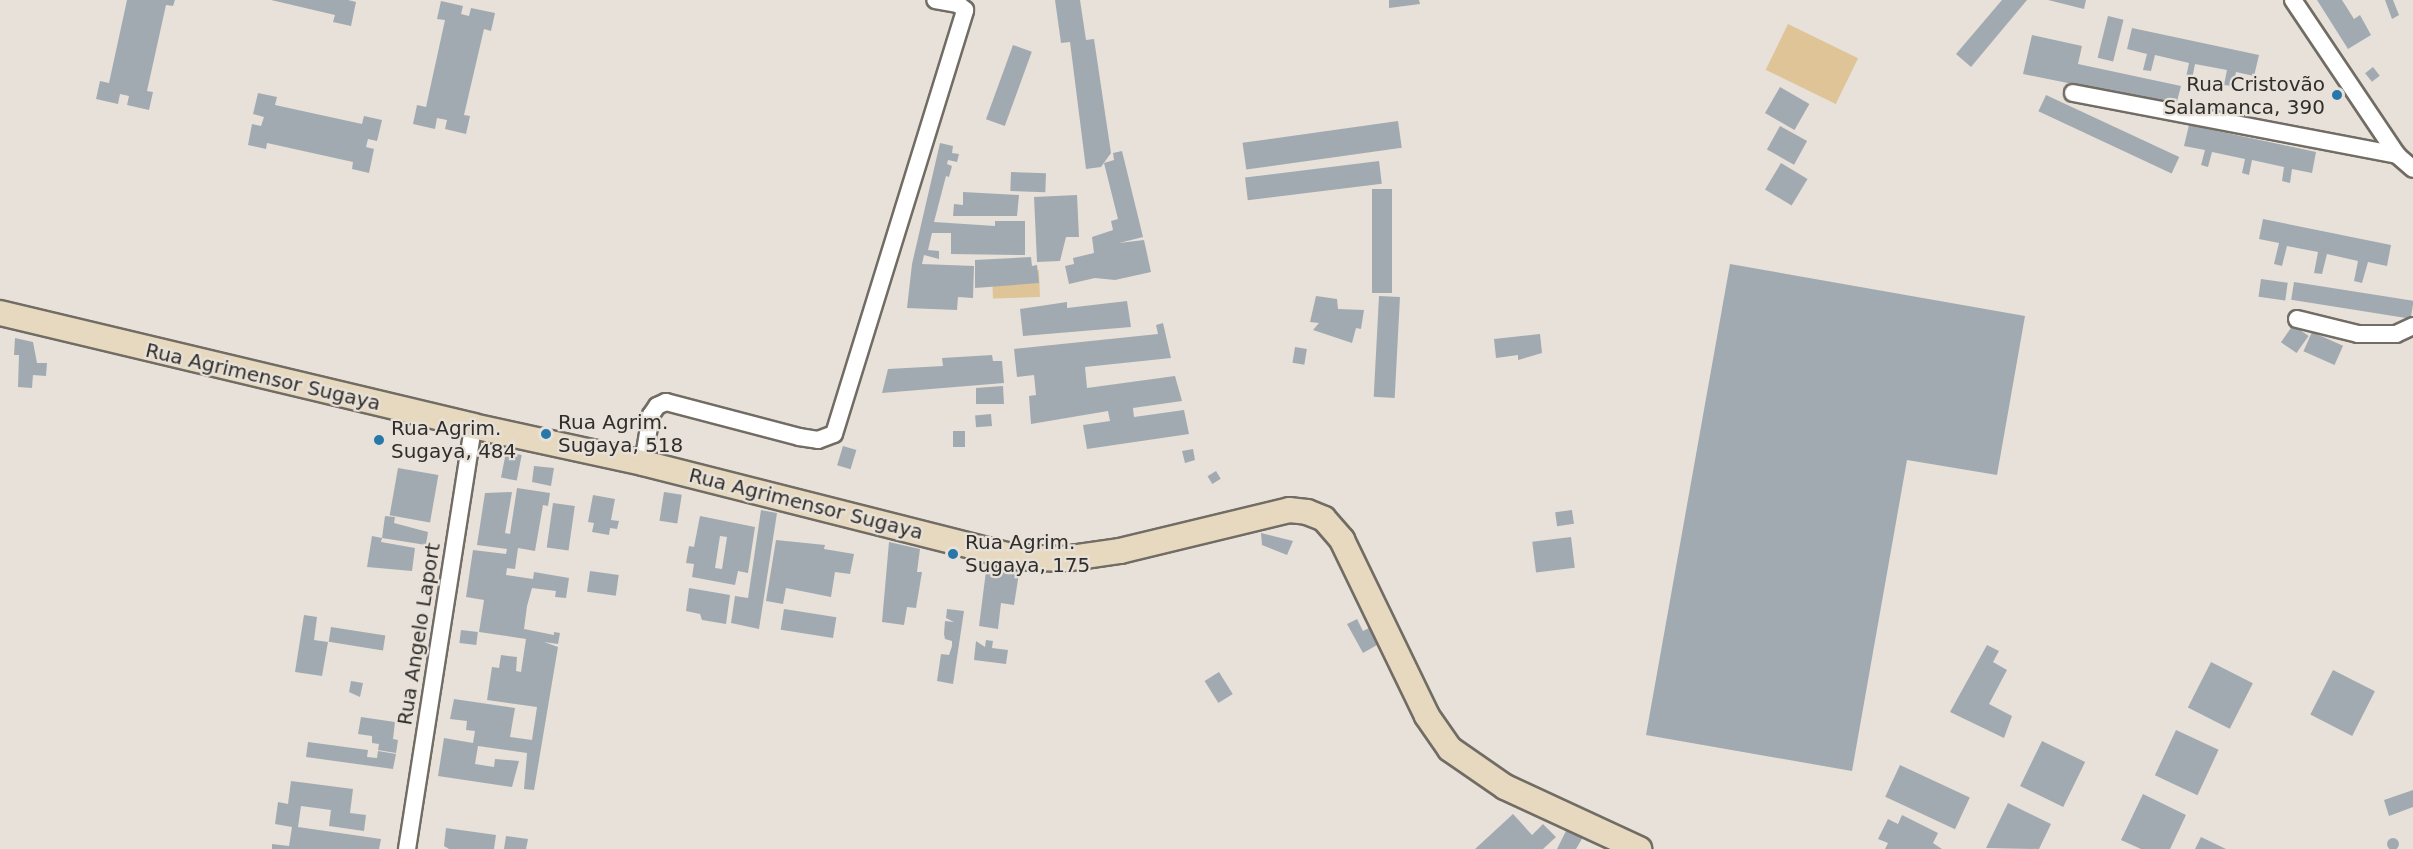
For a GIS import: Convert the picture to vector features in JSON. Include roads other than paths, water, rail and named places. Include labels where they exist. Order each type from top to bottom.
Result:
[{"type":"main road","name":"Rua Agrimensor Sugaya","points":[[0,313],[473,426],[643,463],[1014,557],[1064,559],[1120,551],[1289,510],[1306,512],[1324,519],[1342,540],[1427,716],[1450,748],[1505,787],[1639,849]]},
{"type":"street","points":[[643,463],[651,415],[657,406],[666,402],[799,437],[818,440],[834,434],[965,10],[958,4],[935,0]]},
{"type":"street","points":[[2293,0],[2397,154],[2413,169]]},
{"type":"street","points":[[2073,93],[2397,154]]},
{"type":"street","points":[[2297,319],[2358,334],[2396,334],[2413,326]]},
{"type":"street","name":"Rua Angelo Laport","points":[[407,849],[473,426]]},
{"type":"place","name":"Rua Cristovão Salamanca, 390","points":[[2337,95]]},
{"type":"place","name":"Rua Agrim. Sugaya, 518","points":[[546,434]]},
{"type":"place","name":"Rua Agrim. Sugaya, 484","points":[[379,440]]},
{"type":"place","name":"Rua Agrim. Sugaya, 175","points":[[953,554]]}]
